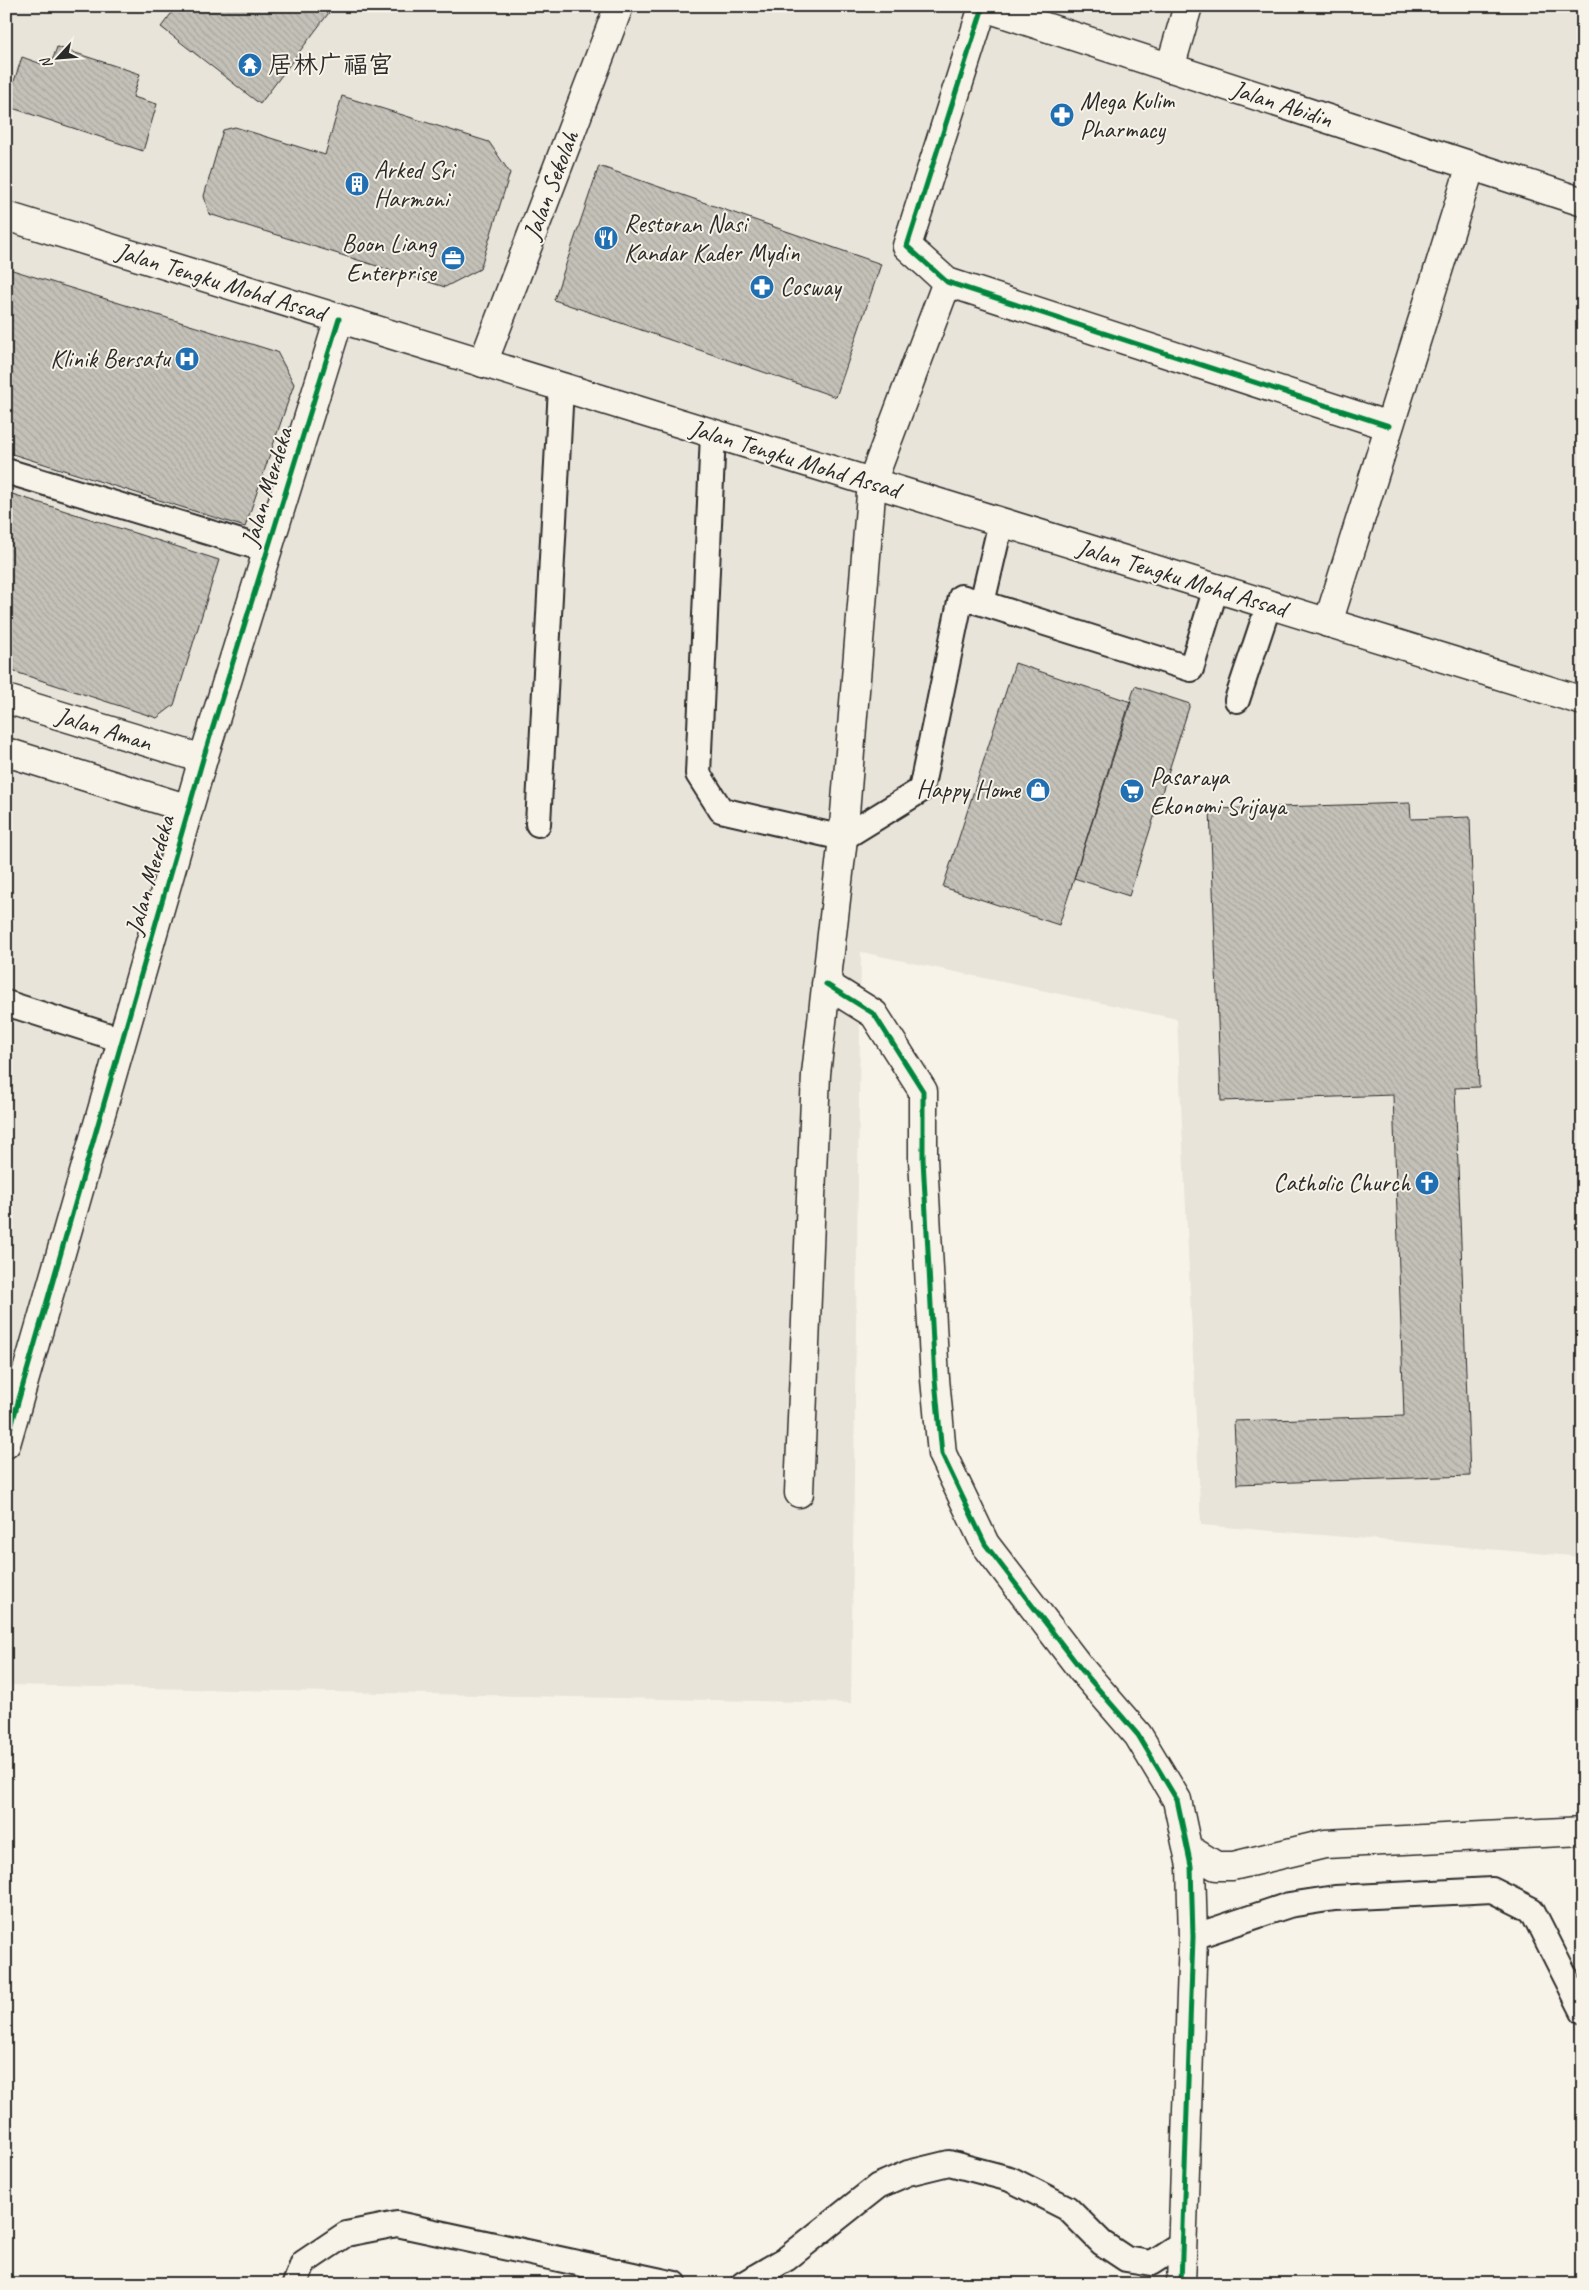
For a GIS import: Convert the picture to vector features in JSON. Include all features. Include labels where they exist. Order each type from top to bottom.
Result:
[{"type":"street","name":"Jalan Sekolah","points":[[483,363],[619,6]]},
{"type":"street","points":[[1170,68],[1188,6]]},
{"type":"street","points":[[982,7],[907,246],[946,282],[1388,426]]},
{"type":"street","name":"Jalan Abidin","points":[[982,7],[1583,202]]},
{"type":"street","points":[[1328,623],[1388,426],[1471,166]]},
{"type":"street","name":"Jalan Tengku Mohd Assad","points":[[6,216],[1328,623],[1581,699]]},
{"type":"street","points":[[799,1492],[816,1074],[842,838],[872,482],[946,282]]},
{"type":"street","name":"Jalan Merdeka","points":[[7,1439],[203,759],[339,319]]},
{"type":"street","name":"Jalan Aman","points":[[6,699],[203,759]]},
{"type":"street","name":"Jalan Aman","points":[[6,752],[189,809]]},
{"type":"street","points":[[826,984],[874,1014],[923,1091],[924,1179],[935,1379],[942,1454],[985,1544],[1081,1669],[1138,1736],[1177,1800],[1189,1857],[1193,1936],[1181,2284]]},
{"type":"street","points":[[1189,1857],[1216,1866],[1224,1866],[1325,1844],[1583,1831]]},
{"type":"lane","points":[[538,824],[560,387]]},
{"type":"lane","points":[[713,434],[698,774],[721,810],[842,838],[921,790],[961,597],[1192,669],[1216,588]]},
{"type":"lane","points":[[6,471],[267,550]]},
{"type":"lane","points":[[982,604],[1001,522]]},
{"type":"lane","points":[[1237,700],[1269,604]]},
{"type":"lane","points":[[6,1003],[122,1040]]},
{"type":"lane","points":[[1193,1936],[1289,1905],[1335,1898],[1492,1890],[1532,1910],[1583,2011]]},
{"type":"lane","points":[[743,2284],[786,2259],[878,2186],[908,2173],[949,2163],[1010,2179],[1067,2208],[1102,2243],[1126,2259],[1151,2263],[1182,2244]]},
{"type":"lane","points":[[295,2284],[303,2263],[346,2234],[397,2224],[675,2284]]},
{"type":"shaded area","points":[[6,6],[1583,6],[1583,1557],[1201,1525],[1177,1019],[861,952],[851,1703],[6,1685]]},
{"type":"building","name":"居林广福宮","points":[[177,6],[334,6],[260,104],[161,27]]},
{"type":"building","points":[[57,47],[140,74],[133,97],[157,104],[143,151],[6,106],[22,57],[50,67]]},
{"type":"building","name":"Arked Sri Harmoni","points":[[342,96],[489,142],[510,173],[480,269],[445,287],[209,214],[204,196],[223,130],[235,127],[325,155]]},
{"type":"building","points":[[599,166],[881,264],[836,397],[554,300]]},
{"type":"building","points":[[6,268],[277,352],[294,384],[245,527],[6,452]]},
{"type":"building","points":[[6,492],[219,560],[174,705],[157,718],[6,669]]},
{"type":"building","name":"Happy Home","points":[[1015,663],[1131,702],[1059,925],[943,887]]},
{"type":"building","name":"Pasaraya Ekonomi Srijaya","points":[[1135,686],[1190,704],[1129,896],[1074,878]]},
{"type":"building","name":"Catholic Church","points":[[1410,803],[1411,819],[1470,817],[1479,1087],[1455,1088],[1470,1476],[1237,1484],[1234,1421],[1404,1416],[1393,1095],[1221,1101],[1210,809]]},
{"type":"cycle path","points":[[983,7],[907,246],[947,282],[1389,426]]},
{"type":"cycle path","points":[[6,1444],[203,759],[339,319]]},
{"type":"cycle path","points":[[826,984],[874,1014],[923,1091],[923,1159],[935,1379],[942,1454],[985,1544],[1081,1669],[1138,1735],[1177,1800],[1191,1866],[1193,1937],[1181,2284]]},
{"type":"place","name":"居林广福宮","points":[[250,65]]},
{"type":"place","name":"Mega Kulim Pharmacy","points":[[1062,115]]},
{"type":"place","name":"Arked Sri Harmoni","points":[[357,184]]},
{"type":"place","name":"Restoran Nasi Kandar Kader Mydin","points":[[606,238]]},
{"type":"place","name":"Boon Liang Enterprise","points":[[453,258]]},
{"type":"place","name":"Cosway","points":[[762,287]]},
{"type":"place","name":"Klinik Bersatu","points":[[187,359]]},
{"type":"place","name":"Happy Home","points":[[1038,790]]},
{"type":"place","name":"Pasaraya Ekonomi Srijaya","points":[[1132,791]]},
{"type":"place","name":"Catholic Church","points":[[1427,1183]]}]
